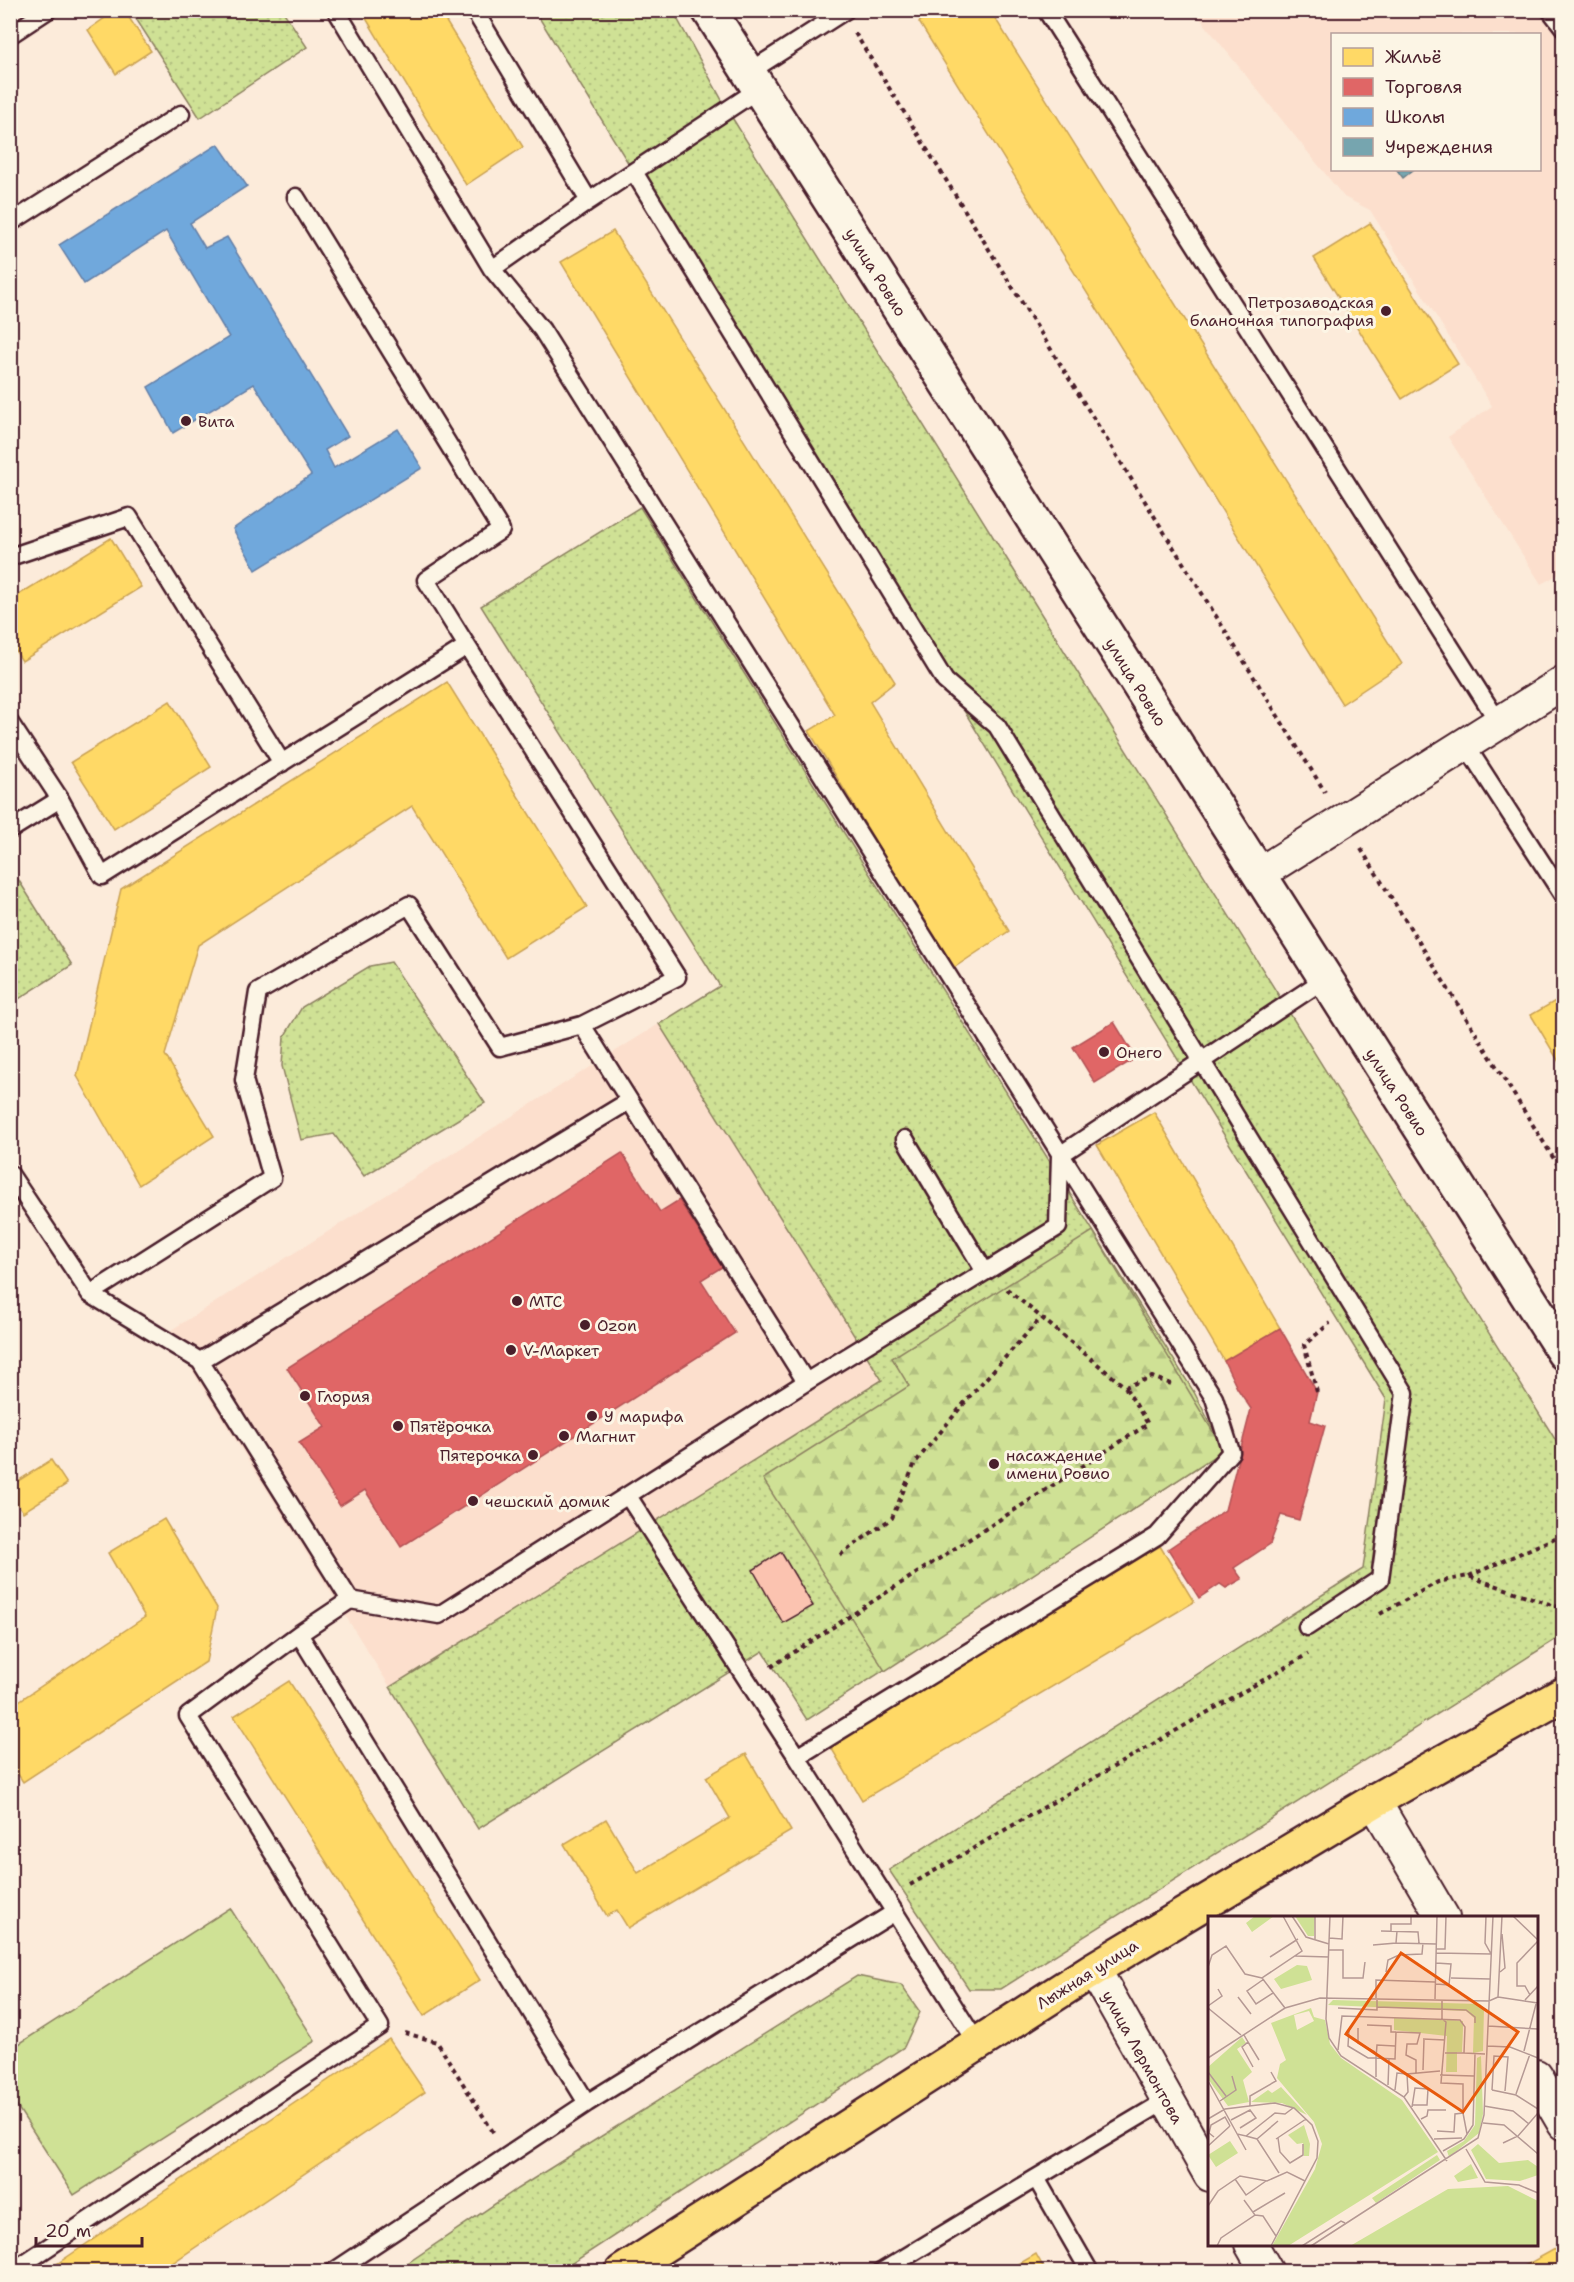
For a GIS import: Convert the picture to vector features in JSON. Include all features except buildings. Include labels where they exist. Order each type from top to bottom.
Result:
[{"type":"main road","name":"улица Ровио","points":[[710,10],[1563,1353]]},
{"type":"main road","name":"Лыжная улица","points":[[622,2271],[1094,1969],[1374,1801],[1563,1694]]},
{"type":"street","points":[[1259,874],[1563,682]]},
{"type":"street","points":[[1374,1801],[1442,1916]]},
{"type":"street","name":"улица Лермонтова","points":[[1094,1969],[1208,2173]]},
{"type":"street","points":[[1538,2080],[1563,2124]]},
{"type":"street","points":[[1252,2246],[1267,2271]]},
{"type":"lane","points":[[10,35],[48,10]]},
{"type":"lane","points":[[336,10],[492,269],[542,330],[1214,1398],[1231,1452],[1157,1536],[797,1757]]},
{"type":"lane","points":[[474,10],[589,201]]},
{"type":"lane","points":[[1046,10],[1499,723]]},
{"type":"lane","points":[[1550,10],[1563,28]]},
{"type":"lane","points":[[492,269],[634,172],[844,12]]},
{"type":"lane","points":[[10,223],[181,114]]},
{"type":"lane","points":[[634,172],[945,681],[997,726],[1405,1393],[1380,1579],[1307,1627]]},
{"type":"lane","points":[[90,1294],[272,1178],[244,1080],[258,992],[409,905],[500,1047],[582,1025],[677,977],[426,580],[501,530],[296,196]]},
{"type":"lane","points":[[10,557],[129,518],[282,763]]},
{"type":"lane","points":[[10,723],[60,799],[102,876],[467,646]]},
{"type":"lane","points":[[1465,744],[1563,897]]},
{"type":"lane","points":[[10,830],[60,799]]},
{"type":"lane","points":[[1059,1155],[1325,979]]},
{"type":"lane","points":[[582,1025],[806,1382]]},
{"type":"lane","points":[[200,1361],[629,1101]]},
{"type":"lane","points":[[905,1139],[986,1272]]},
{"type":"lane","points":[[11,2271],[380,2026],[188,1716],[299,1634],[350,1600],[439,1615],[806,1382],[1058,1227],[1059,1155]]},
{"type":"lane","points":[[10,1174],[90,1294],[200,1361],[350,1600]]},
{"type":"lane","points":[[628,1496],[797,1757],[977,2043]]},
{"type":"lane","points":[[299,1634],[586,2103]]},
{"type":"lane","points":[[333,2271],[586,2103],[890,1906]]},
{"type":"lane","points":[[881,2271],[1167,2100]]},
{"type":"lane","points":[[1036,2178],[1090,2271]]},
{"type":"path","points":[[844,12],[1563,1175]]},
{"type":"path","points":[[748,1681],[1148,1424],[1125,1387],[986,1272]]},
{"type":"path","points":[[1317,1392],[1304,1345],[1351,1305]]},
{"type":"path","points":[[840,1555],[892,1518],[915,1463],[970,1396],[1041,1318]]},
{"type":"path","points":[[1125,1387],[1152,1377],[1214,1398]]},
{"type":"path","points":[[1376,1617],[1438,1582],[1468,1576],[1563,1534]]},
{"type":"path","points":[[1468,1576],[1563,1609]]},
{"type":"path","points":[[890,1906],[1313,1651]]},
{"type":"path","points":[[380,2026],[437,2042],[508,2156]]},
{"type":"shaded area","points":[[1194,11],[1563,11],[1563,572],[1541,584],[1448,437],[1492,406],[1370,210],[1344,197]]},
{"type":"shaded area","points":[[659,1024],[882,1380],[390,1687],[168,1332]]},
{"type":"green space","points":[[131,11],[283,11],[307,47],[200,118]]},
{"type":"green space","points":[[535,11],[673,11],[728,111],[1563,1452],[1563,1635],[1001,1989],[969,1989],[889,1870],[1363,1569],[1386,1399]]},
{"type":"green space","points":[[640,507],[1194,1392],[1224,1450],[807,1720],[763,1651],[478,1829],[390,1687],[882,1380],[659,1024],[720,986],[481,606]]},
{"type":"green space","points":[[16,876],[72,965],[11,1004],[10,879]]},
{"type":"green space","points":[[391,962],[485,1103],[364,1176],[334,1134],[301,1140],[282,1066],[284,1037],[302,1007],[370,966]]},
{"type":"green space","name":"насаждение имени Ровио","points":[[1093,1231],[1224,1450],[885,1671],[763,1479],[909,1386],[892,1358]]},
{"type":"green space","points":[[230,1908],[315,2041],[74,2195],[11,2097],[11,2049]]},
{"type":"green space","points":[[857,1976],[901,1985],[920,2012],[904,2047],[560,2271],[396,2271],[517,2189]]},
{"type":"place","name":"Петрозаводская бланочная типография","points":[[1386,311]]},
{"type":"place","name":"Вита","points":[[186,421]]},
{"type":"place","name":"Онего","points":[[1104,1052]]},
{"type":"place","name":"МТС","points":[[517,1301]]},
{"type":"place","name":"Ozon","points":[[585,1325]]},
{"type":"place","name":"V-Маркет","points":[[511,1350]]},
{"type":"place","name":"Глория","points":[[305,1396]]},
{"type":"place","name":"У марифа","points":[[592,1416]]},
{"type":"place","name":"Пятёрочка","points":[[398,1426]]},
{"type":"place","name":"Магнит","points":[[564,1436]]},
{"type":"place","name":"Пятерочка","points":[[533,1455]]},
{"type":"place","name":"насаждение имени Ровио","points":[[994,1464]]},
{"type":"place","name":"чешский домик","points":[[473,1501]]}]
